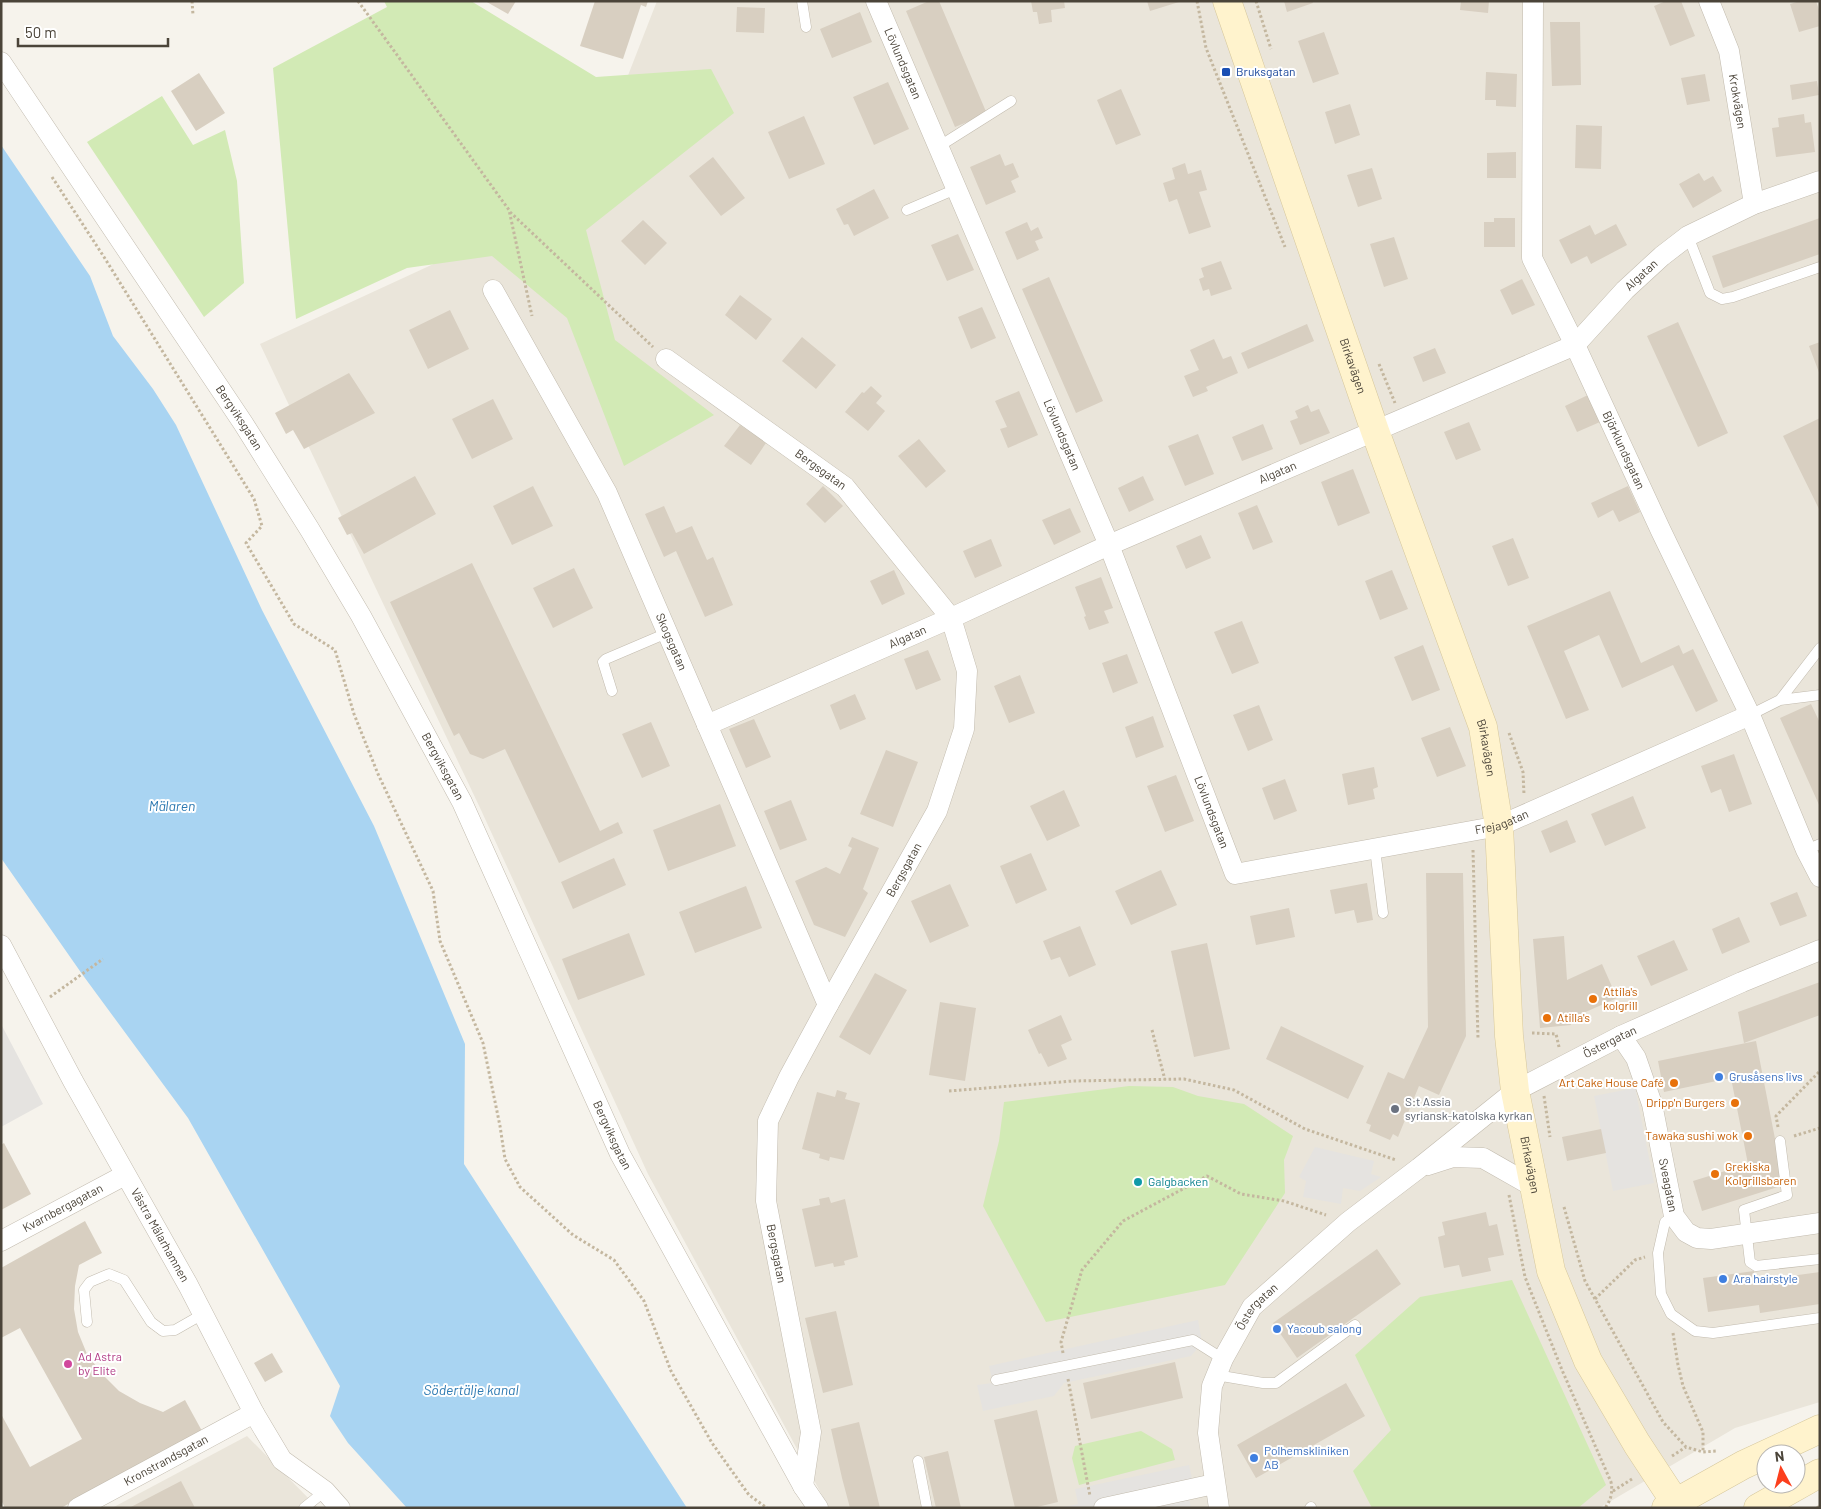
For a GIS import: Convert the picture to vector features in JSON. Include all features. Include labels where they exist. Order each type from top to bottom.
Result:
[{"type":"street","name":"Lövlundsgatan","points":[[876,1],[1108,545],[1235,874]]},
{"type":"street","name":"Birkavägen","points":[[1227,1],[1375,431],[1483,727],[1498,826],[1509,1036],[1515,1091],[1551,1271],[1588,1361],[1673,1506]]},
{"type":"street","name":"Björklundsgatan","points":[[1533,1],[1532,258],[1813,847],[1820,877]]},
{"type":"street","name":"Krokvägen","points":[[1709,1],[1729,51],[1754,204]]},
{"type":"street","name":"Bergviksgatan","points":[[1,62],[244,423],[361,616],[462,802],[620,1154],[803,1486],[818,1508]]},
{"type":"street","name":"Algatan","points":[[707,725],[951,618],[1108,545],[1575,345],[1625,290],[1662,256],[1688,236],[1754,204],[1820,181]]},
{"type":"street","name":"Skogsgatan","points":[[493,290],[607,493],[828,1005]]},
{"type":"street","name":"Bergsgatan","points":[[666,359],[844,487],[951,618],[968,671],[964,729],[937,810],[828,1005],[789,1077],[768,1121],[766,1201],[811,1432],[803,1486]]},
{"type":"street","name":"Frejagatan","points":[[1235,874],[1498,826],[1750,715]]},
{"type":"street","name":"Västra Mälarhamnen","points":[[1,945],[125,1175],[203,1314],[254,1413],[282,1460],[325,1491],[340,1508]]},
{"type":"street","name":"Östergatan","points":[[1219,1508],[1208,1433],[1212,1386],[1252,1307],[1348,1222],[1515,1091],[1621,1036],[1742,982],[1820,950]]},
{"type":"street","name":"Sveagatan","points":[[1621,1036],[1636,1058],[1652,1104],[1674,1216],[1686,1232],[1697,1238],[1711,1239],[1820,1223]]},
{"type":"street","name":"Östergatan","points":[[1419,1168],[1453,1157],[1483,1158],[1534,1187]]},
{"type":"street","name":"Kvarnbergagatan","points":[[1,1242],[125,1175]]},
{"type":"street","name":"Kronstrandsgatan","points":[[78,1508],[254,1413]]},
{"type":"street","points":[[1673,1506],[1743,1465],[1820,1429]]},
{"type":"street","points":[[1758,1508],[1820,1473]]},
{"type":"street","points":[[1097,1503],[1214,1484]]},
{"type":"lane","points":[[802,1],[806,27]]},
{"type":"lane","points":[[938,147],[1011,101]]},
{"type":"lane","points":[[908,210],[956,189]]},
{"type":"lane","points":[[1688,236],[1710,293],[1722,299],[1820,268]]},
{"type":"lane","points":[[612,691],[603,662],[667,633]]},
{"type":"lane","points":[[1780,700],[1820,648]]},
{"type":"lane","points":[[1750,715],[1780,700],[1820,694]]},
{"type":"lane","points":[[1375,849],[1383,913]]},
{"type":"lane","points":[[1780,1141],[1786,1196],[1744,1210],[1750,1262],[1756,1266],[1820,1259]]},
{"type":"lane","points":[[1674,1216],[1665,1222],[1658,1253],[1661,1294],[1672,1314],[1695,1330],[1713,1333],[1820,1318]]},
{"type":"lane","points":[[87,1322],[84,1290],[90,1282],[109,1274],[124,1280],[151,1322],[163,1330],[175,1330],[203,1314]]},
{"type":"lane","points":[[996,1380],[1193,1340],[1220,1367],[1263,1383],[1276,1383],[1355,1325]]},
{"type":"lane","points":[[918,1461],[927,1508]]},
{"type":"lane","points":[[304,1508],[325,1491]]},
{"type":"path","points":[[192,1],[192,15]]},
{"type":"path","points":[[358,1],[509,210],[666,359]]},
{"type":"path","points":[[1197,1],[1206,48],[1286,250]]},
{"type":"path","points":[[50,174],[254,500],[262,526],[246,542],[294,624],[335,650],[354,714],[378,774],[434,891],[440,941],[483,1043],[505,1159],[520,1187],[573,1235],[614,1260],[644,1301],[671,1371],[712,1443],[749,1495],[767,1508]]},
{"type":"path","points":[[509,210],[532,317]]},
{"type":"path","points":[[1472,831],[1478,1039]]},
{"type":"path","points":[[34,1008],[103,960]]},
{"type":"path","points":[[1152,1030],[1165,1080]]},
{"type":"path","points":[[1532,1033],[1556,1034],[1564,1066]]},
{"type":"path","points":[[1820,1071],[1776,1116],[1780,1141],[1820,1128]]},
{"type":"path","points":[[949,1091],[1073,1081],[1184,1079],[1234,1090],[1305,1129],[1419,1168]]},
{"type":"path","points":[[1544,1095],[1551,1143]]},
{"type":"path","points":[[1097,1503],[1061,1342],[1082,1270],[1123,1221],[1207,1176],[1241,1194],[1284,1201],[1348,1222]]},
{"type":"path","points":[[1562,1200],[1585,1281],[1663,1422],[1686,1447]]},
{"type":"path","points":[[1595,1299],[1635,1260],[1658,1253]]},
{"type":"path","points":[[1672,1314],[1678,1365],[1683,1386],[1703,1432],[1703,1452]]},
{"type":"path","points":[[1605,1508],[1613,1491]]},
{"type":"shaded area","points":[[657,1],[1820,1],[1820,1402],[1735,1428],[1599,1508],[829,1508],[648,1174],[481,810],[260,344],[581,196]]},
{"type":"shaded area","points":[[1,1024],[43,1104],[1,1127]]},
{"type":"shaded area","points":[[1635,1088],[1654,1183],[1613,1191],[1594,1096]]},
{"type":"shaded area","points":[[1315,1147],[1374,1161],[1371,1174],[1381,1177],[1360,1191],[1343,1188],[1341,1204],[1303,1197],[1306,1181],[1299,1177]]},
{"type":"shaded area","points":[[1198,1320],[1202,1343],[1191,1356],[1064,1383],[1054,1396],[983,1411],[977,1385],[993,1383],[989,1366]]},
{"type":"shaded area","points":[[247,1436],[318,1508],[112,1508]]},
{"type":"shaded area","points":[[1189,1465],[1196,1496],[1189,1498],[1191,1508],[1058,1508],[1078,1504],[1075,1489]]},
{"type":"green space","points":[[384,1],[471,1],[596,77],[711,69],[734,113],[586,230],[615,340],[714,415],[624,466],[567,318],[492,256],[407,268],[296,319],[273,68],[387,7]]},
{"type":"green space","points":[[162,96],[193,145],[225,130],[237,181],[244,283],[204,317],[87,142]]},
{"type":"green space","points":[[1129,1086],[1173,1087],[1198,1096],[1244,1104],[1293,1136],[1284,1160],[1285,1193],[1225,1285],[1046,1322],[983,1206],[999,1141],[1004,1102]]},
{"type":"green space","points":[[1512,1280],[1606,1485],[1578,1508],[1372,1508],[1353,1471],[1391,1430],[1355,1355],[1420,1297]]},
{"type":"green space","points":[[1141,1431],[1172,1449],[1175,1460],[1079,1485],[1072,1458],[1075,1446]]},
{"type":"water","name":"Mälaren","points":[[1,145],[90,276],[113,336],[153,389],[176,425],[262,610],[374,826],[465,1044],[464,1164],[687,1508],[407,1508],[348,1443],[330,1416],[340,1386],[188,1118],[82,974],[1,858]]},
{"type":"building","points":[[485,1],[516,1],[508,14]]},
{"type":"building","points":[[595,1],[648,1],[646,7],[641,5],[623,59],[580,46]]},
{"type":"building","points":[[929,1],[939,1],[987,114],[955,127],[906,11]]},
{"type":"building","points":[[1031,1],[1064,1],[1065,8],[1051,10],[1052,22],[1039,24],[1037,12],[1033,12]]},
{"type":"building","points":[[1147,1],[1179,1],[1179,2],[1150,11]]},
{"type":"building","points":[[1284,1],[1312,1],[1313,3],[1287,12]]},
{"type":"building","points":[[1461,1],[1489,1],[1488,13],[1460,10]]},
{"type":"building","points":[[1666,1],[1681,1],[1695,36],[1670,46],[1654,6]]},
{"type":"building","points":[[1800,1],[1816,1],[1820,13],[1820,26],[1799,32],[1790,4]]},
{"type":"building","points":[[737,7],[765,8],[764,33],[736,32]]},
{"type":"building","points":[[860,12],[872,42],[832,58],[820,29]]},
{"type":"building","points":[[1550,22],[1580,22],[1581,85],[1552,86]]},
{"type":"building","points":[[1324,32],[1339,74],[1313,83],[1298,41]]},
{"type":"building","points":[[1486,72],[1517,74],[1516,107],[1496,106],[1496,100],[1485,100]]},
{"type":"building","points":[[199,73],[225,113],[196,131],[171,91]]},
{"type":"building","points":[[1705,74],[1710,101],[1687,105],[1681,78]]},
{"type":"building","points":[[1817,81],[1819,95],[1792,100],[1790,85]]},
{"type":"building","points":[[888,82],[909,129],[874,145],[853,97]]},
{"type":"building","points":[[1121,89],[1141,135],[1116,145],[1097,100]]},
{"type":"building","points":[[1350,104],[1360,135],[1335,144],[1325,112]]},
{"type":"building","points":[[1804,114],[1805,123],[1811,122],[1815,152],[1776,157],[1772,128],[1779,127],[1778,118]]},
{"type":"building","points":[[804,116],[825,164],[789,179],[768,132]]},
{"type":"building","points":[[1576,125],[1602,126],[1601,169],[1575,168]]},
{"type":"building","points":[[1516,152],[1516,178],[1487,178],[1487,153]]},
{"type":"building","points":[[1000,154],[1005,166],[1013,163],[1019,177],[1011,181],[1016,192],[986,205],[970,167]]},
{"type":"building","points":[[713,157],[745,198],[721,216],[689,176]]},
{"type":"building","points":[[1185,163],[1188,174],[1201,170],[1207,190],[1199,192],[1211,227],[1189,234],[1177,199],[1169,202],[1163,183],[1175,179],[1172,168]]},
{"type":"building","points":[[1372,168],[1382,199],[1358,207],[1347,175]]},
{"type":"building","points":[[1699,173],[1704,181],[1713,176],[1722,191],[1693,208],[1679,184]]},
{"type":"building","points":[[874,189],[889,218],[854,236],[848,224],[844,225],[836,209]]},
{"type":"building","points":[[1494,218],[1515,218],[1515,247],[1484,247],[1484,222],[1494,222]]},
{"type":"building","points":[[1820,218],[1820,254],[1723,288],[1712,256]]},
{"type":"building","points":[[643,220],[667,243],[645,265],[621,241]]},
{"type":"building","points":[[1027,222],[1031,231],[1038,227],[1043,238],[1035,241],[1039,250],[1017,260],[1005,232]]},
{"type":"building","points":[[1616,224],[1627,245],[1591,264],[1587,256],[1571,264],[1559,240],[1590,225],[1595,235]]},
{"type":"building","points":[[958,234],[974,270],[947,281],[931,245]]},
{"type":"building","points":[[1394,237],[1408,279],[1384,287],[1370,244]]},
{"type":"building","points":[[1221,261],[1232,289],[1211,296],[1209,289],[1203,291],[1199,279],[1204,277],[1201,268]]},
{"type":"building","points":[[1049,277],[1103,401],[1076,413],[1022,289]]},
{"type":"building","points":[[1522,279],[1535,305],[1512,315],[1500,290]]},
{"type":"building","points":[[740,295],[772,319],[756,340],[725,315]]},
{"type":"building","points":[[982,307],[996,338],[971,349],[958,317]]},
{"type":"building","points":[[450,310],[469,349],[428,369],[409,330]]},
{"type":"building","points":[[1678,322],[1728,433],[1698,447],[1647,336]]},
{"type":"building","points":[[1307,324],[1314,341],[1248,369],[1241,353]]},
{"type":"building","points":[[802,337],[836,365],[816,389],[782,361]]},
{"type":"building","points":[[1214,339],[1223,359],[1231,356],[1238,373],[1206,387],[1208,391],[1193,397],[1184,376],[1199,370],[1190,350]]},
{"type":"building","points":[[1820,342],[1820,375],[1809,346]]},
{"type":"building","points":[[1435,348],[1446,373],[1423,382],[1413,357]]},
{"type":"building","points":[[349,373],[375,413],[304,449],[293,430],[286,434],[275,413]]},
{"type":"building","points":[[871,386],[882,396],[876,403],[885,411],[868,431],[845,412],[862,392],[864,393]]},
{"type":"building","points":[[1019,391],[1038,435],[1008,448],[1000,429],[1007,427],[995,401]]},
{"type":"building","points":[[1588,395],[1600,422],[1577,432],[1565,406]]},
{"type":"building","points":[[493,399],[513,439],[472,459],[452,419]]},
{"type":"building","points":[[1308,405],[1311,412],[1319,409],[1330,433],[1300,445],[1290,421],[1298,418],[1295,411]]},
{"type":"building","points":[[1820,418],[1820,511],[1783,436]]},
{"type":"building","points":[[1469,422],[1481,450],[1456,460],[1444,432]]},
{"type":"building","points":[[1263,424],[1273,449],[1242,461],[1232,437]]},
{"type":"building","points":[[740,425],[766,443],[751,465],[724,446]]},
{"type":"building","points":[[1198,434],[1214,474],[1185,486],[1168,446]]},
{"type":"building","points":[[919,439],[946,471],[926,488],[898,456]]},
{"type":"building","points":[[1353,469],[1370,513],[1338,526],[1321,482]]},
{"type":"building","points":[[415,476],[436,514],[364,554],[352,533],[347,535],[338,518]]},
{"type":"building","points":[[1143,476],[1154,500],[1129,512],[1118,488]]},
{"type":"building","points":[[533,486],[553,526],[512,545],[493,506]]},
{"type":"building","points":[[823,486],[843,506],[825,523],[806,504]]},
{"type":"building","points":[[1628,486],[1640,512],[1619,522],[1613,510],[1598,518],[1591,503]]},
{"type":"building","points":[[1257,505],[1273,542],[1253,550],[1238,513]]},
{"type":"building","points":[[664,506],[676,533],[692,526],[707,560],[713,557],[733,605],[705,617],[676,551],[664,557],[645,514]]},
{"type":"building","points":[[1070,508],[1081,532],[1054,545],[1042,520]]},
{"type":"building","points":[[1201,535],[1211,558],[1186,569],[1176,546]]},
{"type":"building","points":[[1513,538],[1529,578],[1508,586],[1492,546]]},
{"type":"building","points":[[991,539],[1002,566],[975,578],[963,551]]},
{"type":"building","points":[[472,563],[600,831],[618,822],[623,833],[559,863],[505,749],[483,759],[470,754],[459,733],[454,736],[390,602]]},
{"type":"building","points":[[574,568],[593,608],[553,628],[533,588]]},
{"type":"building","points":[[894,570],[905,594],[882,605],[870,581]]},
{"type":"building","points":[[1392,570],[1408,609],[1380,620],[1365,581]]},
{"type":"building","points":[[1101,577],[1113,608],[1104,611],[1109,623],[1089,630],[1075,587]]},
{"type":"building","points":[[1610,591],[1641,663],[1679,645],[1683,654],[1693,649],[1718,701],[1696,712],[1673,665],[1622,688],[1599,635],[1564,651],[1589,710],[1566,719],[1527,626]]},
{"type":"building","points":[[1242,621],[1259,663],[1232,674],[1214,632]]},
{"type":"building","points":[[1423,645],[1440,690],[1412,701],[1394,657]]},
{"type":"building","points":[[928,650],[941,680],[916,690],[904,659]]},
{"type":"building","points":[[1127,654],[1138,683],[1113,693],[1102,663]]},
{"type":"building","points":[[1020,675],[1035,713],[1009,723],[994,686]]},
{"type":"building","points":[[855,694],[866,719],[840,730],[830,705]]},
{"type":"building","points":[[1811,704],[1820,723],[1820,807],[1780,718]]},
{"type":"building","points":[[1259,705],[1273,740],[1248,751],[1233,715]]},
{"type":"building","points":[[1153,716],[1164,747],[1136,758],[1125,727]]},
{"type":"building","points":[[754,719],[771,757],[746,768],[729,729]]},
{"type":"building","points":[[651,722],[670,766],[642,778],[622,734]]},
{"type":"building","points":[[1450,727],[1466,766],[1437,777],[1421,738]]},
{"type":"building","points":[[886,750],[918,762],[893,827],[860,814]]},
{"type":"building","points":[[1734,754],[1752,804],[1729,812],[1721,789],[1711,793],[1701,766]]},
{"type":"building","points":[[1374,767],[1378,787],[1373,789],[1375,799],[1348,805],[1342,774]]},
{"type":"building","points":[[1176,775],[1194,821],[1165,832],[1147,786]]},
{"type":"building","points":[[1285,779],[1297,811],[1274,820],[1262,788]]},
{"type":"building","points":[[1064,790],[1080,826],[1047,841],[1030,806]]},
{"type":"building","points":[[1633,796],[1646,828],[1605,846],[1591,814]]},
{"type":"building","points":[[791,800],[807,840],[780,850],[764,811]]},
{"type":"building","points":[[720,804],[736,846],[668,871],[653,830]]},
{"type":"building","points":[[1567,820],[1576,842],[1550,853],[1541,831]]},
{"type":"building","points":[[852,837],[879,848],[863,889],[868,893],[845,937],[814,925],[795,881],[826,867],[840,874],[852,848],[848,846]]},
{"type":"building","points":[[1031,853],[1047,890],[1016,904],[1000,866]]},
{"type":"building","points":[[614,858],[626,885],[573,909],[561,882]]},
{"type":"building","points":[[1161,870],[1177,905],[1131,925],[1115,891]]},
{"type":"building","points":[[1426,873],[1463,873],[1466,1036],[1439,1095],[1419,1086],[1398,1137],[1393,1134],[1390,1140],[1369,1131],[1371,1125],[1366,1123],[1388,1072],[1404,1079],[1428,1027]]},
{"type":"building","points":[[1367,883],[1373,920],[1357,923],[1354,910],[1335,914],[1330,890]]},
{"type":"building","points":[[950,884],[969,926],[930,943],[911,901]]},
{"type":"building","points":[[746,886],[762,928],[695,953],[679,912]]},
{"type":"building","points":[[1797,892],[1807,916],[1780,926],[1770,903]]},
{"type":"building","points":[[1289,908],[1295,937],[1256,945],[1250,916]]},
{"type":"building","points":[[1739,917],[1750,942],[1722,954],[1712,929]]},
{"type":"building","points":[[1080,926],[1096,965],[1069,977],[1060,957],[1051,960],[1043,941]]},
{"type":"building","points":[[629,933],[645,975],[578,1000],[562,959]]},
{"type":"building","points":[[1564,936],[1567,980],[1602,964],[1617,998],[1570,1019],[1571,1025],[1540,1028],[1533,939]]},
{"type":"building","points":[[1674,940],[1688,970],[1651,986],[1637,956]]},
{"type":"building","points":[[1207,943],[1230,1049],[1194,1057],[1171,951]]},
{"type":"building","points":[[875,973],[907,990],[870,1055],[839,1037]]},
{"type":"building","points":[[1820,982],[1820,1015],[1744,1043],[1738,1012]]},
{"type":"building","points":[[940,1002],[976,1008],[965,1081],[929,1075]]},
{"type":"building","points":[[1061,1015],[1072,1040],[1061,1045],[1067,1059],[1048,1067],[1041,1053],[1039,1054],[1028,1030]]},
{"type":"building","points":[[1281,1026],[1364,1066],[1348,1099],[1266,1059]]},
{"type":"building","points":[[1756,1041],[1784,1185],[1702,1211],[1693,1181],[1748,1164],[1731,1078],[1664,1092],[1658,1061]]},
{"type":"building","points":[[837,1090],[847,1093],[845,1099],[860,1103],[844,1160],[830,1157],[829,1161],[819,1158],[820,1154],[802,1149],[817,1092],[835,1097]]},
{"type":"building","points":[[1601,1129],[1606,1153],[1567,1161],[1562,1137]]},
{"type":"building","points":[[4,1143],[31,1194],[1,1210],[1,1145]]},
{"type":"building","points":[[829,1197],[831,1203],[845,1199],[858,1257],[844,1261],[845,1265],[834,1267],[833,1263],[815,1267],[802,1209],[820,1205],[819,1199]]},
{"type":"building","points":[[1486,1212],[1489,1226],[1497,1224],[1504,1255],[1488,1258],[1491,1271],[1462,1277],[1459,1265],[1444,1268],[1438,1237],[1445,1235],[1442,1222]]},
{"type":"building","name":"Ad Astra by Elite","points":[[85,1221],[102,1253],[79,1265],[75,1286],[74,1309],[78,1332],[87,1354],[102,1374],[119,1391],[140,1403],[163,1412],[185,1400],[202,1431],[61,1508],[5,1508],[1,1500],[1,1414],[30,1467],[82,1439],[20,1328],[1,1338],[1,1268]]},
{"type":"building","points":[[1377,1249],[1401,1284],[1297,1358],[1273,1323]]},
{"type":"building","points":[[1754,1271],[1755,1281],[1820,1272],[1820,1304],[1760,1313],[1759,1305],[1708,1312],[1703,1278]]},
{"type":"building","points":[[836,1311],[853,1385],[823,1393],[805,1318]]},
{"type":"building","points":[[272,1353],[283,1372],[265,1382],[254,1363]]},
{"type":"building","points":[[1175,1362],[1183,1398],[1091,1419],[1083,1383]]},
{"type":"building","points":[[1346,1383],[1365,1416],[1256,1478],[1237,1445]]},
{"type":"building","points":[[1037,1410],[1058,1502],[1033,1508],[1015,1508],[994,1420]]},
{"type":"building","points":[[859,1422],[880,1508],[850,1508],[842,1478],[831,1429]]},
{"type":"building","points":[[948,1451],[961,1508],[936,1508],[924,1457]]},
{"type":"building","points":[[181,1481],[195,1508],[129,1508]]},
{"type":"place","name":"Bruksgatan","points":[[1226,72]]},
{"type":"place","name":"Attila's kolgrill","points":[[1593,999]]},
{"type":"place","name":"Atilla's","points":[[1547,1018]]},
{"type":"place","name":"Grusåsens livs","points":[[1719,1077]]},
{"type":"place","name":"Art Cake House Café","points":[[1674,1083]]},
{"type":"place","name":"Dripp'n Burgers","points":[[1735,1103]]},
{"type":"place","name":"S:t Assia syriansk-katolska kyrkan","points":[[1395,1109]]},
{"type":"place","name":"Tawaka sushi wok","points":[[1748,1136]]},
{"type":"place","name":"Grekiska Kolgrillsbaren","points":[[1715,1174]]},
{"type":"place","name":"Galgbacken","points":[[1138,1182]]},
{"type":"place","name":"Ara hairstyle","points":[[1723,1279]]},
{"type":"place","name":"Yacoub salong","points":[[1277,1329]]},
{"type":"place","name":"Ad Astra by Elite","points":[[68,1364]]},
{"type":"place","name":"Polhemskliniken AB","points":[[1254,1458]]},
{"type":"water label","name":"Södertälje kanal","points":[[471,1390]]}]
